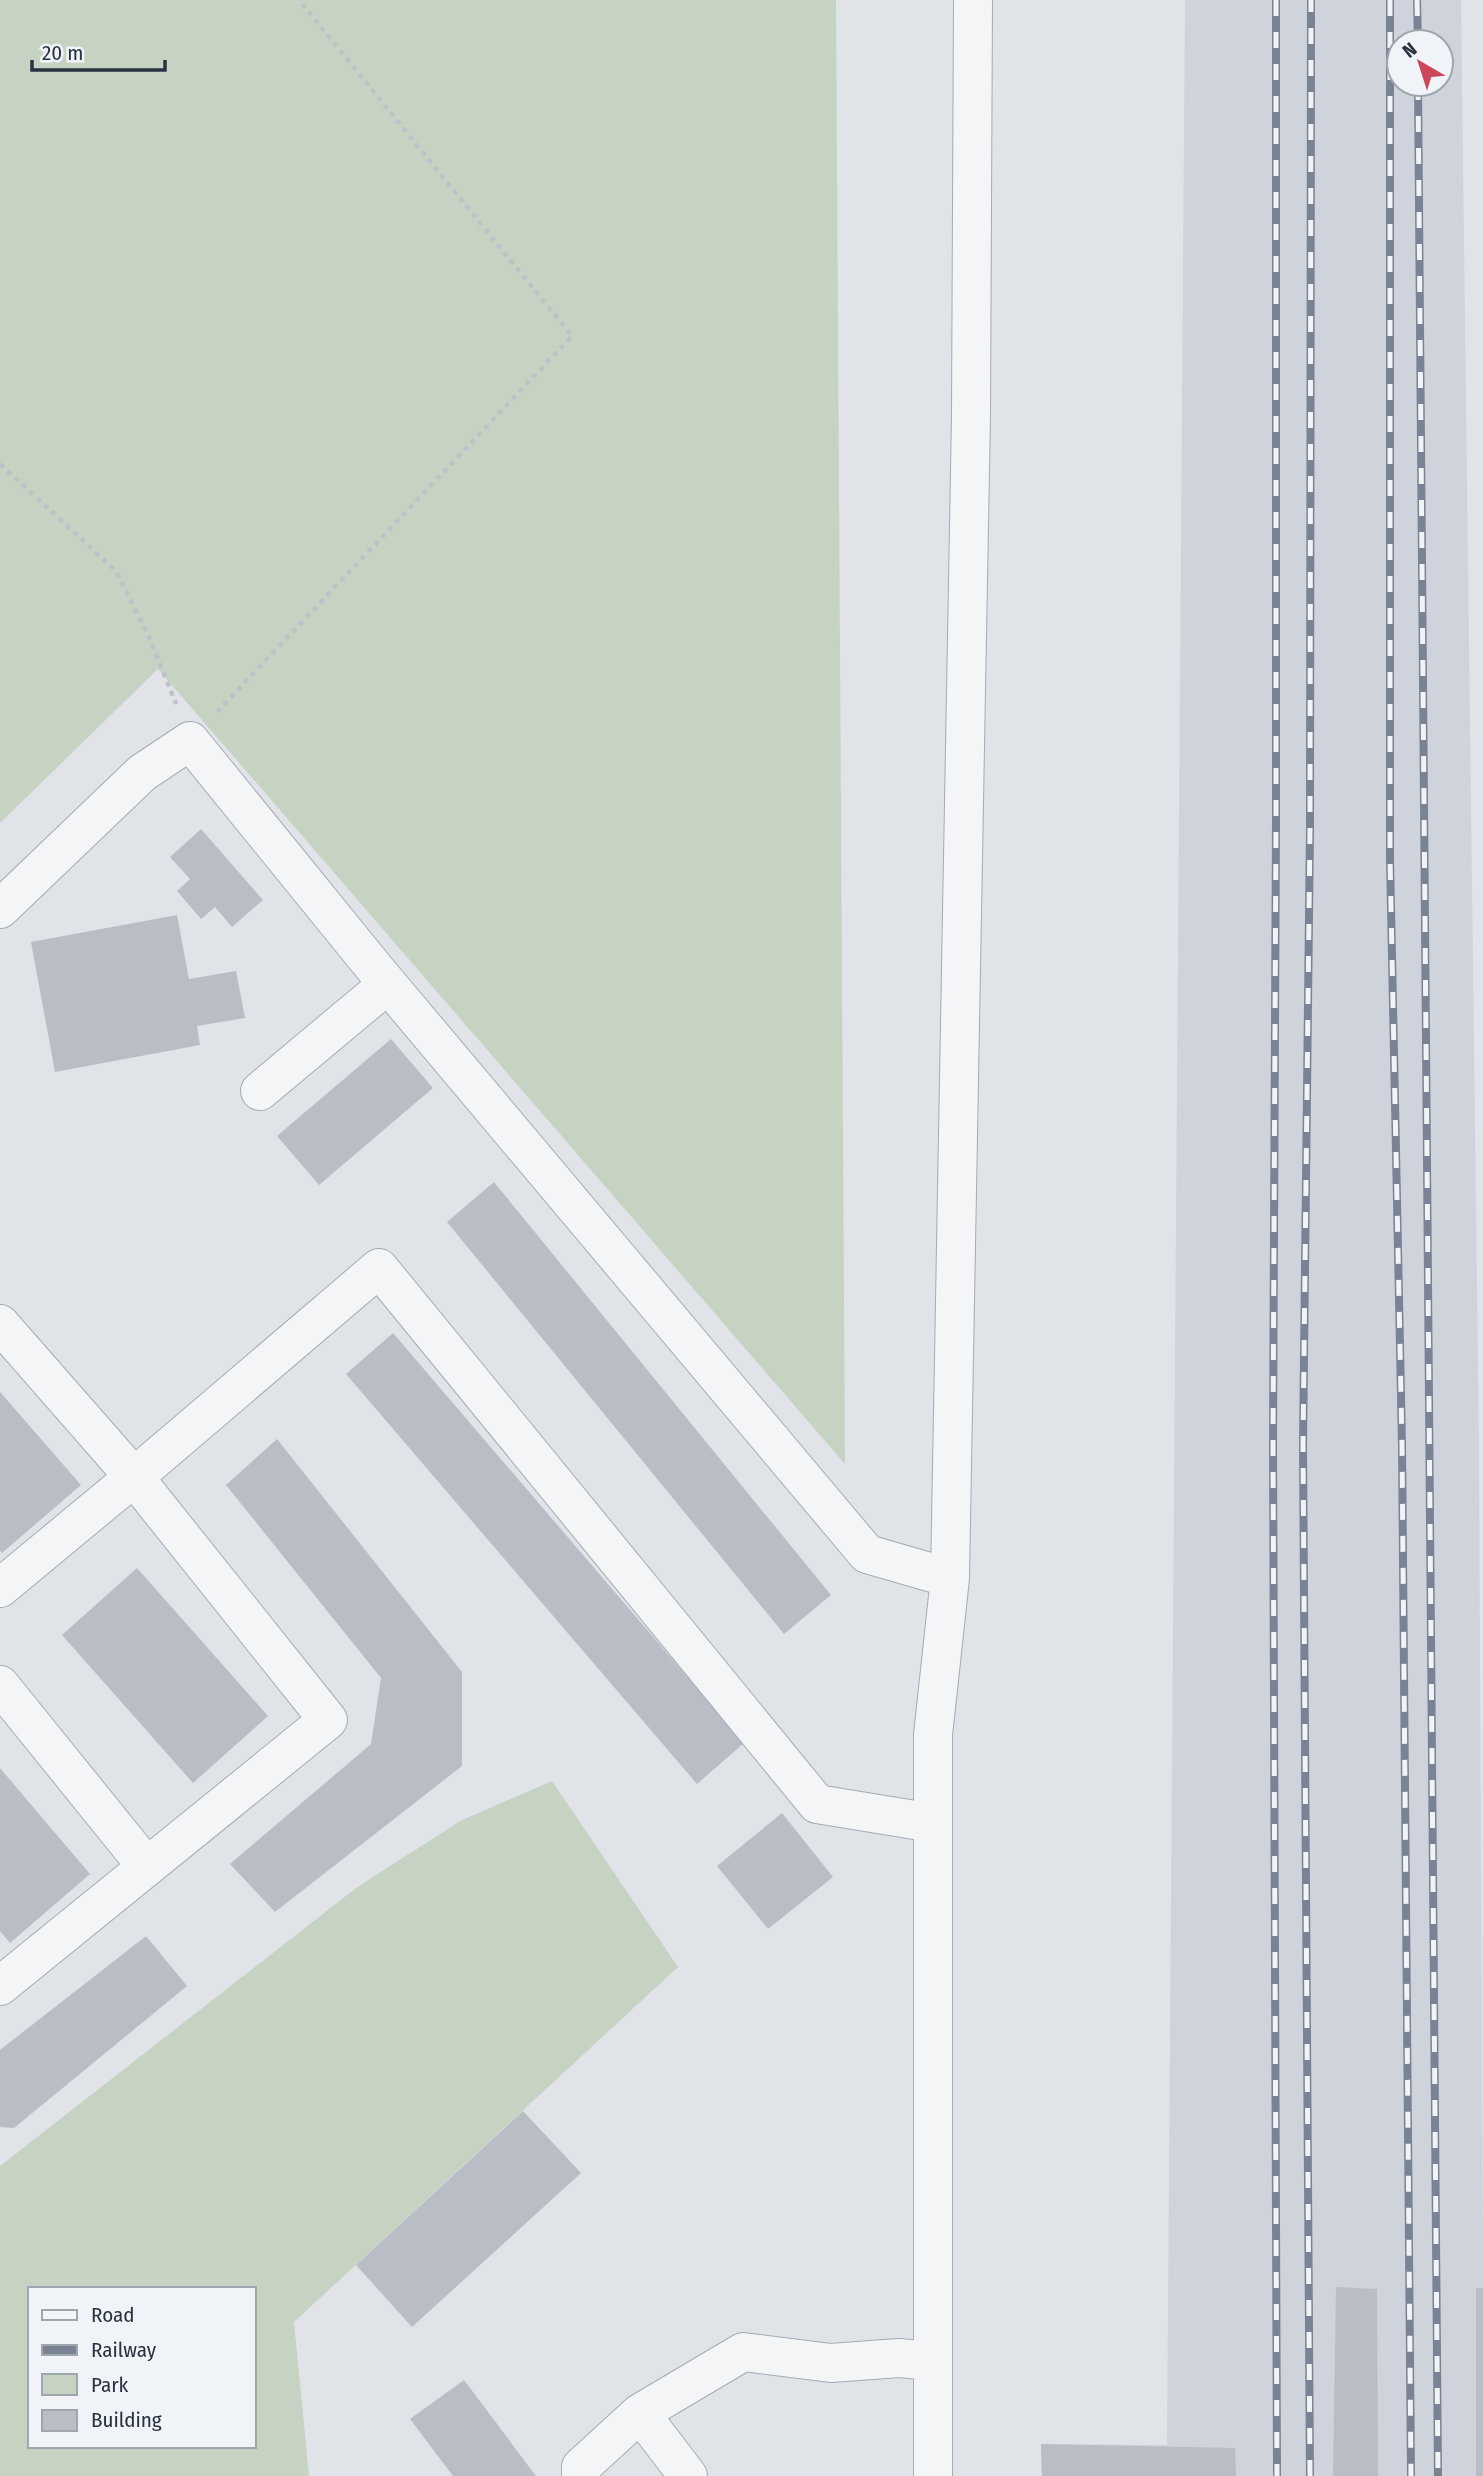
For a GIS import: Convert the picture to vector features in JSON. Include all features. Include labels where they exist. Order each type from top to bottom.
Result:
[{"type":"street","points":[[933,2476],[933,1735],[950,1578],[971,415],[973,0]]},
{"type":"street","points":[[0,909],[142,773],[190,741],[388,984],[867,1554],[950,1578]]},
{"type":"street","points":[[260,1091],[388,984]]},
{"type":"street","points":[[0,1588],[134,1478],[379,1268],[817,1804],[933,1823]]},
{"type":"street","points":[[0,1324],[134,1478],[328,1720],[0,1986]]},
{"type":"street","points":[[0,1685],[147,1867]]},
{"type":"street","points":[[581,2476],[581,2467],[640,2413],[743,2352],[831,2362],[899,2358],[932,2361]]},
{"type":"street","points":[[640,2413],[688,2476]]},
{"type":"path","points":[[0,464],[116,571],[150,639],[190,741],[572,336],[299,0]]},
{"type":"shaded area","points":[[1185,0],[1461,0],[1479,1448],[1483,2288],[1476,2289],[1477,2476],[1042,2476],[1041,2444],[1167,2445]]},
{"type":"green space","points":[[0,0],[836,0],[845,1464],[158,669],[0,823]]},
{"type":"green space","points":[[552,1781],[678,1967],[294,2322],[309,2476],[0,2476],[0,2166],[356,1888],[460,1821]]},
{"type":"building","points":[[201,829],[263,900],[232,927],[215,907],[201,919],[177,891],[190,879],[170,857]]},
{"type":"building","points":[[177,915],[189,979],[236,971],[245,1018],[197,1026],[200,1045],[55,1072],[31,942]]},
{"type":"building","points":[[391,1039],[433,1088],[319,1185],[277,1136]]},
{"type":"building","points":[[494,1182],[831,1595],[784,1634],[447,1222]]},
{"type":"building","points":[[393,1333],[744,1743],[697,1784],[346,1374]]},
{"type":"building","points":[[0,1392],[81,1485],[2,1553],[0,1551]]},
{"type":"building","points":[[277,1439],[462,1672],[462,1766],[275,1912],[230,1864],[371,1744],[381,1678],[226,1485]]},
{"type":"building","points":[[137,1568],[268,1716],[193,1783],[62,1635]]},
{"type":"building","points":[[0,1768],[90,1874],[10,1943],[0,1931]]},
{"type":"building","points":[[782,1813],[833,1877],[768,1929],[717,1866]]},
{"type":"building","points":[[146,1936],[187,1986],[14,2128],[0,2127],[0,2050]]},
{"type":"building","points":[[523,2111],[581,2173],[412,2327],[356,2265]]},
{"type":"building","points":[[1336,2287],[1377,2289],[1378,2476],[1333,2476]]},
{"type":"building","points":[[1476,2288],[1483,2288],[1483,2476],[1476,2476]]},
{"type":"building","points":[[464,2380],[536,2476],[453,2476],[410,2419]]},
{"type":"building","points":[[1041,2444],[1235,2448],[1236,2476],[1042,2476]]},
{"type":"railway","points":[[1276,0],[1273,1443],[1277,2476]]},
{"type":"railway","points":[[1310,2476],[1303,1446],[1310,828],[1311,0]]},
{"type":"railway","points":[[1390,0],[1390,858],[1402,1445],[1411,2476]]},
{"type":"railway","points":[[1417,0],[1418,28]]},
{"type":"railway","points":[[1418,98],[1438,2476]]}]
